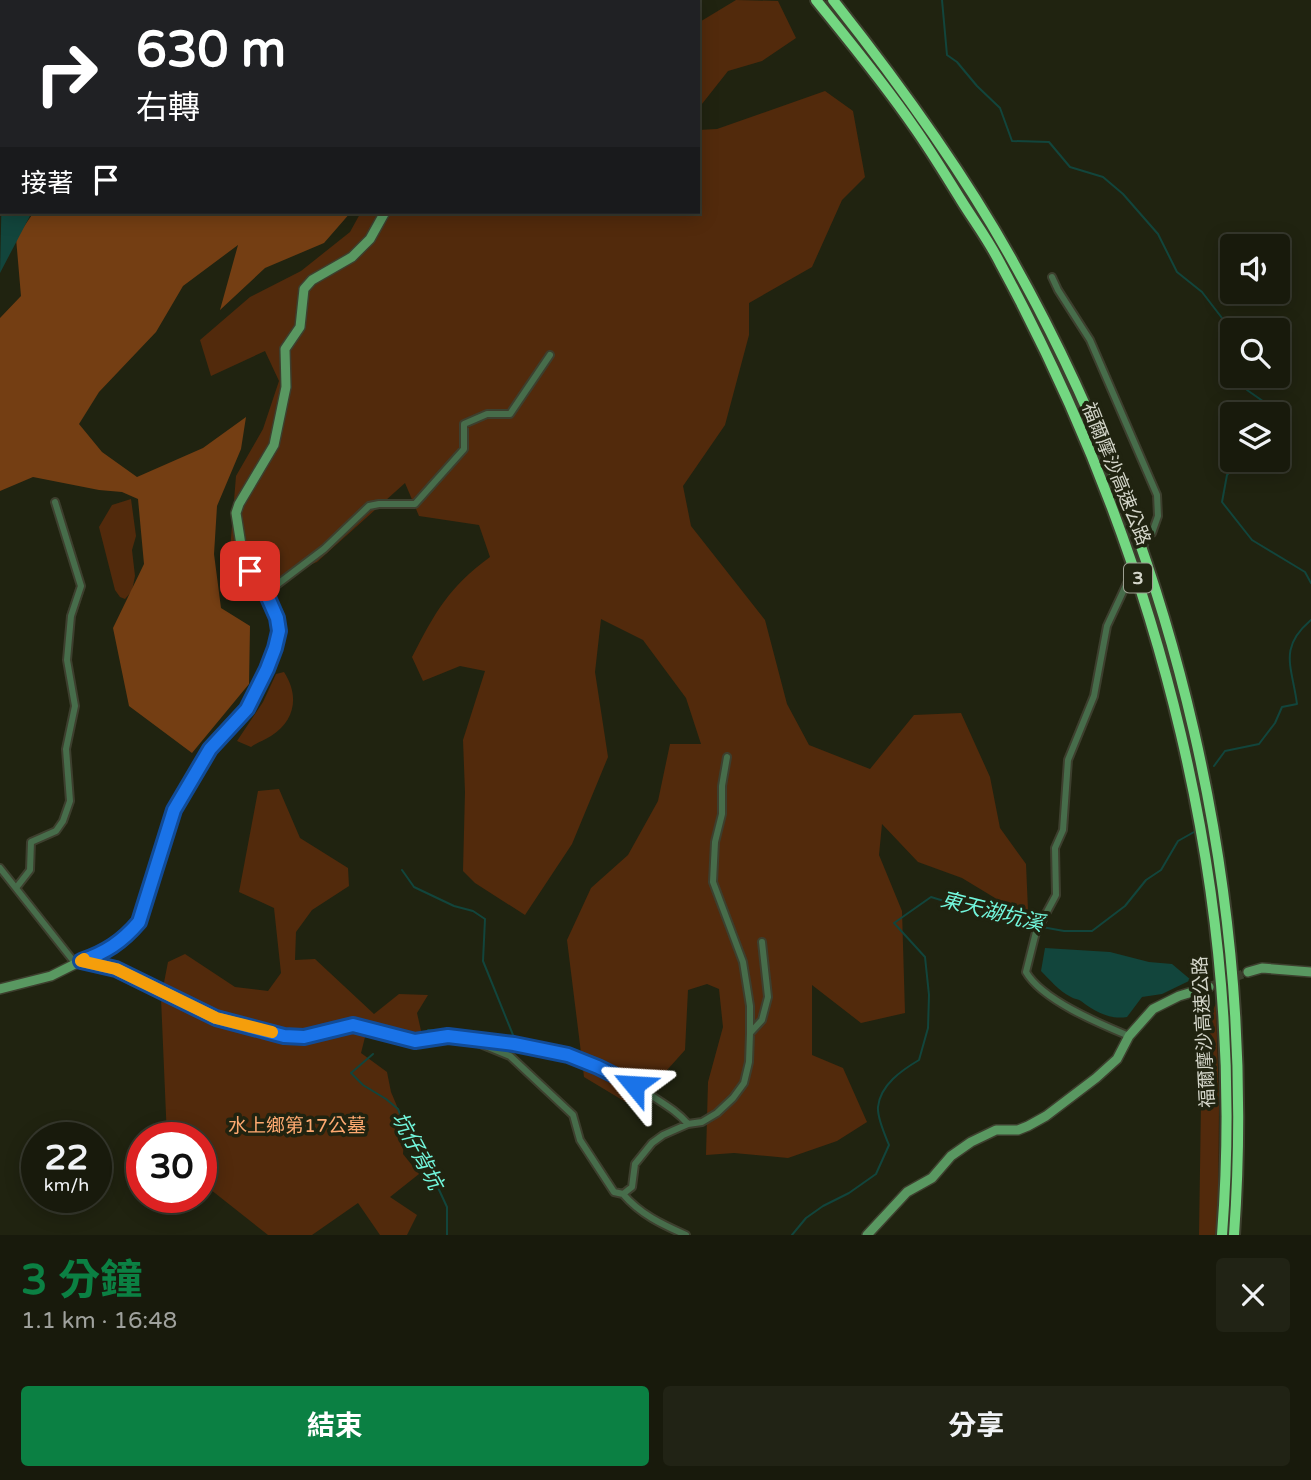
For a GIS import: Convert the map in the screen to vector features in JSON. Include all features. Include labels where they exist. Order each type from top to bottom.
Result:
[{"type":"highway","name":"福爾摩沙高速公路","points":[[816,0],[915,127],[999,259],[1052,362],[1102,476],[1136,571],[1162,659],[1188,768],[1212,900],[1224,1033],[1226,1116],[1222,1235]]},
{"type":"highway","name":"福爾摩沙高速公路","points":[[833,0],[925,122],[1011,257],[1074,383],[1113,471],[1148,567],[1177,664],[1205,778],[1224,898],[1235,1030],[1238,1118],[1234,1235]]},
{"type":"street","points":[[0,989],[51,976],[103,953],[127,936],[139,922],[174,810],[210,749],[247,709],[267,669],[279,631],[277,618],[266,593],[250,571],[237,531],[236,513],[274,445],[286,387],[285,349],[300,327],[303,295],[307,284],[352,257],[370,239],[384,214]]},
{"type":"street","points":[[1052,277],[1090,340],[1157,495],[1158,516],[1152,533]]},
{"type":"street","points":[[266,593],[324,549],[369,506],[415,504],[464,449],[464,424],[487,414],[510,414],[550,355]]},
{"type":"street","points":[[16,888],[30,870],[31,842],[56,831],[69,807],[66,749],[75,706],[67,660],[71,616],[81,586],[55,502]]},
{"type":"street","points":[[1128,581],[1107,625],[1094,696],[1068,760],[1063,830],[1055,848],[1056,895],[1036,932],[1026,972],[1043,992],[1089,1020],[1129,1036]]},
{"type":"street","points":[[623,1194],[632,1187],[635,1164],[642,1153],[663,1135],[702,1122],[717,1113],[744,1083],[749,1062],[750,1006],[743,962],[713,882],[715,842],[722,814],[722,786],[727,757]]},
{"type":"street","points":[[0,868],[78,962],[116,969],[216,1018],[284,1036],[304,1037],[353,1025],[415,1041],[448,1036],[540,1048],[598,1067],[634,1085],[677,1112],[688,1125]]},
{"type":"street","points":[[750,1033],[762,1020],[768,997],[762,942]]},
{"type":"street","points":[[1248,972],[1262,968],[1311,972]]},
{"type":"street","points":[[867,1235],[907,1192],[932,1178],[951,1156],[971,1142],[996,1130],[1018,1130],[1046,1116],[1117,1059],[1129,1036],[1153,1009],[1179,996],[1209,987]]},
{"type":"street","points":[[466,1038],[510,1056],[573,1115],[580,1140],[614,1192],[623,1194],[636,1209],[664,1226],[685,1235]]},
{"type":"green space","points":[[736,0],[778,1],[796,38],[762,61],[728,71],[700,106],[700,22]]},
{"type":"green space","points":[[825,91],[853,111],[865,177],[842,200],[812,267],[749,303],[749,335],[725,425],[683,486],[691,526],[765,620],[787,704],[809,745],[870,769],[914,715],[961,713],[990,777],[1000,828],[1026,864],[1028,910],[1000,901],[962,878],[918,862],[882,824],[879,855],[902,911],[905,1013],[861,1023],[812,985],[812,1055],[843,1068],[867,1122],[837,1141],[788,1158],[734,1153],[706,1155],[708,1082],[723,1027],[719,989],[707,984],[688,990],[685,1050],[634,1107],[584,1077],[567,940],[591,888],[628,855],[658,801],[670,744],[701,744],[686,698],[643,640],[601,619],[595,672],[608,757],[572,844],[525,915],[475,883],[463,871],[463,740],[485,671],[460,666],[423,681],[412,657],[444,601],[463,579],[490,557],[479,525],[419,516],[405,483],[317,562],[226,600],[236,476],[263,429],[279,381],[265,351],[211,376],[200,340],[250,297],[301,271],[350,232],[360,214],[700,214],[700,130],[717,129]]},
{"type":"green space","points":[[131,499],[136,536],[132,550],[135,576],[132,591],[125,599],[115,590],[99,527],[112,505]]},
{"type":"green space","points":[[284,672],[293,698],[286,722],[271,736],[251,747],[237,741],[263,702],[276,674]]},
{"type":"green space","name":"水上鄉第17公墓","points":[[279,789],[300,838],[348,868],[349,886],[312,910],[296,932],[295,960],[315,959],[374,1014],[399,994],[428,995],[417,1013],[422,1035],[365,1037],[361,1053],[387,1072],[391,1092],[405,1125],[403,1154],[419,1174],[390,1197],[417,1215],[407,1235],[380,1235],[358,1203],[312,1235],[268,1235],[217,1195],[217,1122],[166,1122],[161,998],[168,962],[185,954],[235,987],[268,991],[281,973],[274,908],[239,892],[258,791]]},
{"type":"green space","points":[[1216,1003],[1219,1106],[1218,1235],[1199,1235],[1202,1038]]},
{"type":"shaded area","points":[[33,214],[349,214],[324,243],[265,268],[220,310],[238,245],[183,286],[156,332],[99,392],[79,424],[102,452],[137,477],[203,448],[246,417],[241,449],[217,506],[214,554],[221,608],[250,626],[249,684],[192,753],[129,706],[113,628],[144,564],[138,499],[122,492],[33,477],[0,491],[0,318],[21,296],[16,238]]},
{"type":"water","points":[[1,214],[31,214],[0,273]]},
{"type":"water","points":[[1045,948],[1110,952],[1149,962],[1172,964],[1191,980],[1162,994],[1142,997],[1127,1017],[1108,1016],[1067,995],[1041,971]]},
{"type":"waterway","name":"東天湖坑溪","points":[[942,0],[947,55],[957,62],[1000,108],[1012,141],[1049,142],[1070,167],[1103,177],[1123,194],[1158,234],[1177,272],[1202,292],[1222,318]]},
{"type":"waterway","name":"東天湖坑溪","points":[[1246,388],[1264,402]]},
{"type":"waterway","name":"東天湖坑溪","points":[[1230,472],[1222,502],[1252,540],[1305,572],[1311,583]]},
{"type":"waterway","name":"東天湖坑溪","points":[[1214,766],[1225,751],[1259,744],[1275,723],[1282,707],[1297,704],[1291,649],[1294,640],[1311,620]]},
{"type":"waterway","name":"東天湖坑溪","points":[[1042,927],[1064,931],[1092,931],[1125,906],[1146,880],[1161,870],[1178,841],[1194,832]]},
{"type":"waterway","name":"坑仔背坑","points":[[402,870],[414,887],[454,906],[473,911],[485,919],[483,961],[513,1035],[508,1042]]},
{"type":"waterway","name":"東天湖坑溪","points":[[792,1235],[806,1218],[876,1174],[889,1145],[879,1116],[880,1099],[887,1085],[919,1060],[928,1028],[929,995],[925,957],[894,923],[931,897],[1037,927]]},
{"type":"waterway","name":"坑仔背坑","points":[[428,1030],[478,1033],[489,1038]]},
{"type":"waterway","name":"坑仔背坑","points":[[373,1054],[351,1073],[363,1085],[398,1109],[419,1160],[434,1179],[447,1207],[447,1235]]},
{"type":"tunnel","points":[[1128,581],[1152,533]]},
{"type":"tunnel","points":[[1209,987],[1248,972]]},
{"type":"slow traffic","points":[[84,959],[81,961],[116,969],[216,1018],[272,1032]]},
{"type":"route","points":[[250,571],[266,593],[277,618],[279,631],[267,669],[247,709],[210,749],[174,810],[139,922],[127,936],[103,953],[81,961],[116,969],[216,1018],[284,1036],[304,1037],[353,1025],[415,1041],[448,1036],[514,1044],[568,1055],[634,1085]]}]
